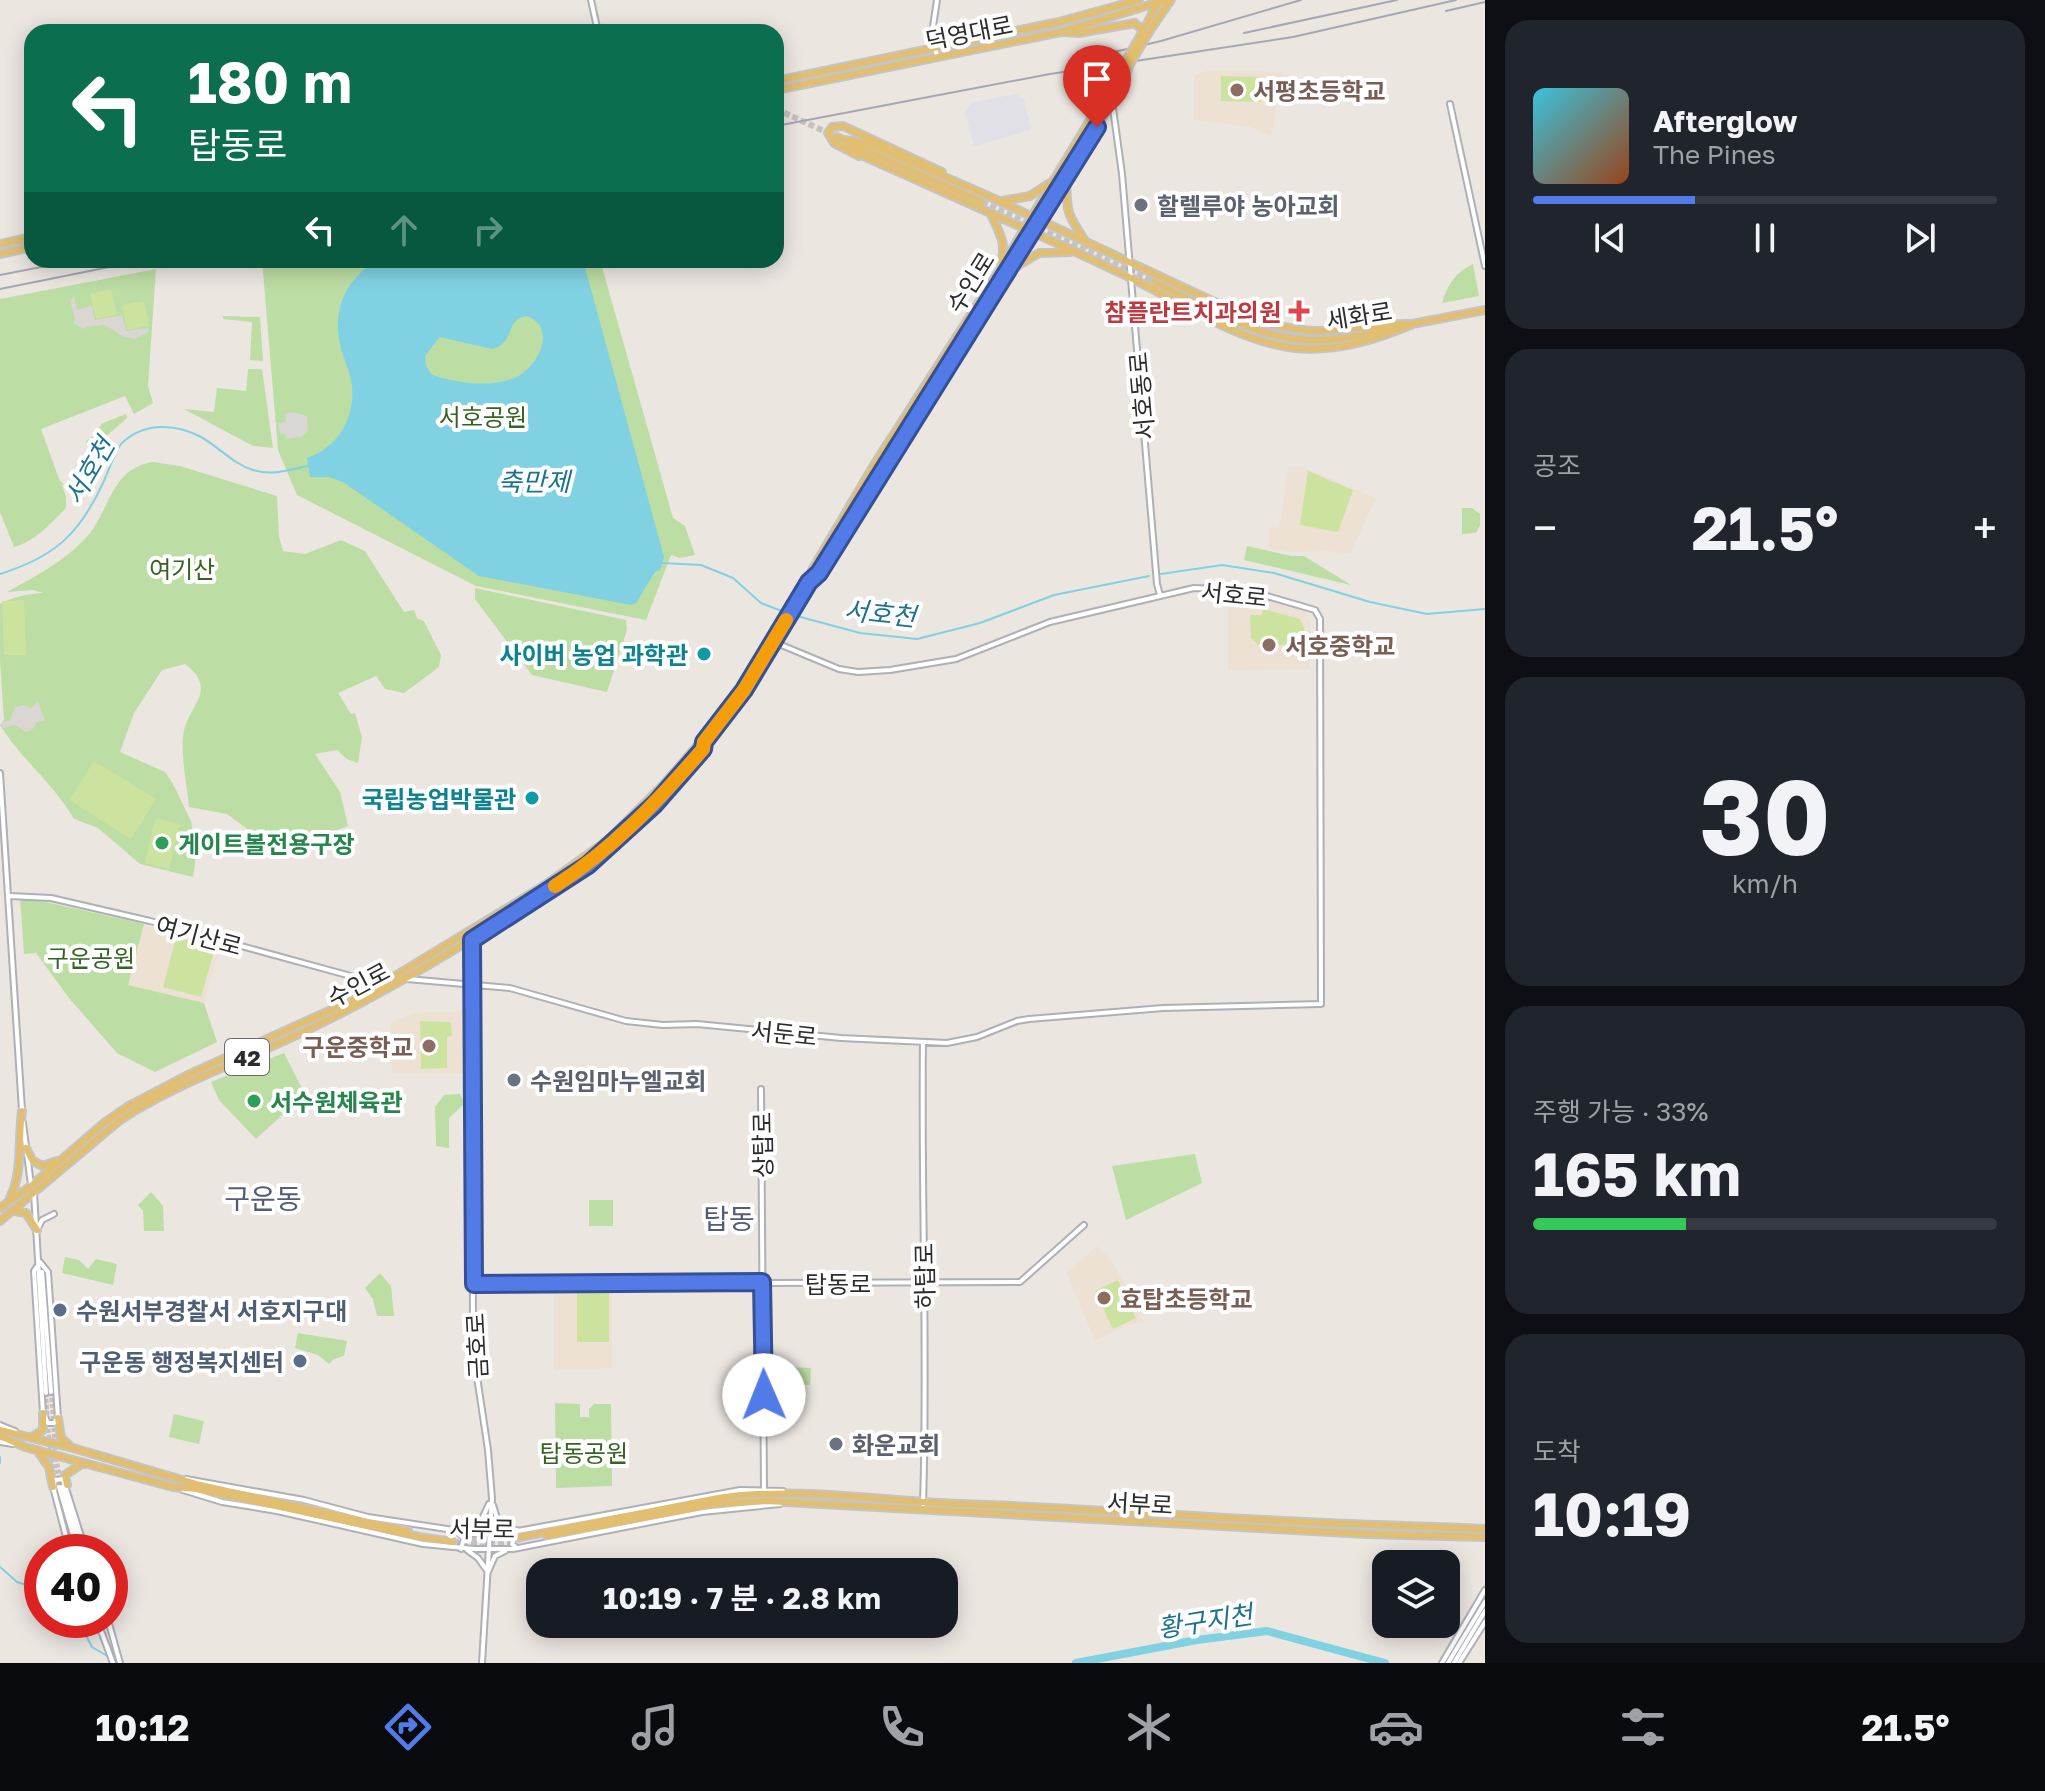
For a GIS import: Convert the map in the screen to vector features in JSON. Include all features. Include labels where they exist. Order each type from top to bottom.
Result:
[{"type":"main road","name":"덕영대로","points":[[784,79],[1059,22],[1138,0]]},
{"type":"main road","name":"덕영대로","points":[[784,88],[1061,32],[1164,1]]},
{"type":"main road","name":"수인로","points":[[0,1221],[64,1157],[104,1123],[158,1089],[376,992],[389,981],[471,936],[588,865],[655,804],[703,749],[704,742],[744,690],[874,465],[999,271],[1115,78],[1151,29],[1164,1]]},
{"type":"main road","name":"수인로","points":[[809,582],[819,573],[1040,221],[1112,101],[1143,31],[1164,1]]},
{"type":"main road","points":[[1061,32],[1079,33],[1135,23],[1143,31]]},
{"type":"main road","points":[[1011,207],[1009,217],[985,215],[862,158],[831,140],[829,129],[837,125],[870,138],[987,192],[999,201],[1030,196],[1055,179]]},
{"type":"main road","points":[[841,138],[867,143],[999,201],[1253,320],[1292,329],[1322,331],[1377,324],[1413,324]]},
{"type":"main road","points":[[841,138],[861,155],[1131,278],[1248,336],[1293,348],[1328,349],[1373,341],[1413,324]]},
{"type":"main road","points":[[841,138],[982,202]]},
{"type":"main road","points":[[1066,178],[1068,214],[1087,244]]},
{"type":"main road","points":[[991,214],[1004,245],[999,271]]},
{"type":"main road","points":[[0,242],[24,239]]},
{"type":"main road","points":[[0,254],[24,249]]},
{"type":"main road","points":[[1008,273],[1039,253],[1067,251],[1081,255]]},
{"type":"main road","name":"세화로","points":[[1154,282],[1251,328],[1295,339],[1327,340],[1485,310]]},
{"type":"main road","name":"수인로","points":[[0,1208],[9,1200],[33,1190],[137,1109],[182,1085],[285,1041],[376,992],[407,979],[471,936]]},
{"type":"main road","points":[[9,1200],[18,1180],[22,1111]]},
{"type":"main road","points":[[26,1148],[32,1160],[42,1166],[64,1157]]},
{"type":"main road","points":[[11,1212],[26,1213],[37,1230]]},
{"type":"main road","points":[[32,1437],[43,1430],[43,1413]]},
{"type":"main road","points":[[58,1418],[61,1438],[73,1448]]},
{"type":"main road","name":"서부로","points":[[0,1430],[180,1478],[419,1533],[454,1537]]},
{"type":"main road","name":"서부로","points":[[0,1430],[25,1447],[173,1487],[197,1489],[419,1537],[454,1537]]},
{"type":"main road","points":[[37,1450],[60,1486]]},
{"type":"main road","points":[[60,1486],[65,1475],[83,1463]]},
{"type":"main road","name":"서부로","points":[[515,1539],[718,1498],[794,1493],[923,1506],[1367,1534],[1476,1537],[1485,1540]]},
{"type":"main road","name":"서부로","points":[[515,1539],[718,1504],[767,1501],[923,1506],[1025,1505],[1286,1522],[1485,1529]]},
{"type":"street","points":[[591,0],[596,24]]},
{"type":"street","points":[[937,0],[932,33],[937,56]]},
{"type":"street","name":"서호동로","points":[[1115,78],[1112,101],[1160,595]]},
{"type":"street","points":[[1450,104],[1485,266]]},
{"type":"street","name":"서호로","points":[[774,642],[839,669],[858,672],[956,659],[1050,622],[1194,588],[1246,590],[1315,610],[1320,619],[1321,1004]]},
{"type":"street","points":[[0,773],[22,1111],[45,1289],[49,1392]]},
{"type":"street","name":"여기산로","points":[[10,896],[51,898],[150,921],[364,979],[376,992]]},
{"type":"street","name":"금호로","points":[[471,936],[475,1378],[488,1450],[492,1498],[482,1663]]},
{"type":"street","points":[[364,995],[364,979],[389,981]]},
{"type":"street","name":"서둔로","points":[[407,979],[510,988],[626,1021],[923,1043],[947,1043],[977,1037],[1029,1019],[1163,1008],[1321,1004]]},
{"type":"street","name":"하탑로","points":[[923,1043],[926,1365],[923,1506]]},
{"type":"street","name":"상탑로","points":[[761,1089],[764,1490]]},
{"type":"street","points":[[37,1230],[42,1220],[54,1214]]},
{"type":"street","name":"탑동로","points":[[474,1284],[1020,1282],[1084,1225]]},
{"type":"street","points":[[40,1262],[48,1272],[58,1418],[54,1423],[48,1423],[43,1413],[34,1271],[40,1262]]},
{"type":"street","name":"서부로","points":[[0,1442],[25,1447]]},
{"type":"street","points":[[60,1486],[67,1534]]},
{"type":"street","points":[[60,1486],[76,1534]]},
{"type":"street","name":"서부로","points":[[173,1487],[222,1502],[277,1511],[423,1544],[463,1549],[489,1549],[515,1539],[740,1490],[794,1493]]},
{"type":"street","points":[[470,1532],[479,1525],[492,1498]]},
{"type":"street","points":[[488,1572],[495,1556],[515,1539],[499,1525],[492,1498]]},
{"type":"street","name":"서부로","points":[[454,1537],[470,1532],[515,1539]]},
{"type":"street","points":[[454,1537],[464,1538],[463,1549],[478,1558],[488,1572]]},
{"type":"street","points":[[1445,1663],[1485,1590]]},
{"type":"street","points":[[1445,1663],[1485,1602]]},
{"type":"street","points":[[1456,1663],[1485,1611]]},
{"type":"street","points":[[1456,1663],[1485,1622]]},
{"type":"street","points":[[104,1638],[113,1663]]},
{"type":"street","points":[[113,1638],[120,1663]]},
{"type":"shaded area","name":"서평초등학교","points":[[1209,70],[1283,72],[1271,137],[1251,127],[1194,120],[1194,76]]},
{"type":"shaded area","points":[[1016,94],[1024,100],[1031,130],[974,146],[965,112],[972,102]]},
{"type":"shaded area","points":[[74,297],[77,310],[92,306],[95,320],[122,315],[126,331],[148,328],[148,332],[136,339],[124,337],[105,325],[83,329],[73,323],[75,319],[70,300]]},
{"type":"shaded area","points":[[285,413],[307,416],[308,431],[301,437],[286,439],[285,434],[280,434],[278,423],[286,422]]},
{"type":"shaded area","points":[[1289,467],[1302,467],[1376,498],[1350,554],[1287,552],[1269,548],[1269,527],[1279,528]]},
{"type":"shaded area","name":"서호중학교","points":[[1228,594],[1296,606],[1304,612],[1310,621],[1310,669],[1228,670]]},
{"type":"shaded area","points":[[38,701],[45,721],[37,722],[32,730],[26,732],[14,725],[3,728],[1,723],[10,720],[15,707],[23,705],[32,708]]},
{"type":"shaded area","points":[[144,925],[220,946],[204,1003],[128,985]]},
{"type":"shaded area","name":"구운중학교","points":[[467,1011],[465,1074],[392,1073],[391,1023],[413,1013]]},
{"type":"shaded area","name":"효탑초등학교","points":[[1097,1246],[1112,1261],[1144,1322],[1128,1325],[1095,1341],[1067,1273]]},
{"type":"shaded area","points":[[612,1286],[612,1368],[554,1370],[554,1287]]},
{"type":"green space","points":[[1221,76],[1261,77],[1261,102],[1221,101]]},
{"type":"green space","points":[[1473,264],[1479,296],[1442,303],[1453,280]]},
{"type":"green space","name":"축만제","points":[[263,268],[602,268],[673,518],[685,526],[695,555],[680,558],[671,555],[646,620],[476,586],[297,495],[278,450]]},
{"type":"green space","points":[[156,269],[148,386],[153,403],[134,414],[125,396],[41,429],[64,485],[66,508],[36,536],[14,547],[0,512],[0,299]]},
{"type":"green space","points":[[111,289],[117,315],[96,319],[90,294]]},
{"type":"green space","points":[[144,301],[149,326],[127,330],[122,305]]},
{"type":"green space","points":[[223,316],[260,317],[263,361],[250,360],[252,322],[223,319]]},
{"type":"green space","points":[[248,369],[262,369],[273,448],[253,446],[184,409],[214,412],[217,388],[246,391]]},
{"type":"green space","points":[[126,414],[127,418],[90,454],[86,441],[98,433],[101,424]]},
{"type":"green space","name":"여기산","points":[[153,462],[180,466],[277,496],[279,537],[283,551],[305,554],[341,540],[365,551],[404,612],[414,610],[417,618],[424,621],[441,655],[439,667],[404,693],[385,689],[376,676],[338,693],[351,714],[355,713],[362,737],[358,763],[337,750],[315,754],[340,792],[348,826],[321,836],[319,849],[266,843],[227,814],[189,807],[183,737],[201,691],[195,674],[185,664],[162,670],[134,713],[120,752],[165,772],[172,782],[191,821],[196,856],[193,877],[140,864],[98,828],[74,819],[0,725],[4,720],[0,604],[22,596],[44,593],[33,590],[7,592],[48,568],[85,539],[119,482],[127,473]]},
{"type":"green space","points":[[1308,471],[1353,490],[1338,532],[1300,525]]},
{"type":"green space","points":[[1462,508],[1472,508],[1480,514],[1476,533],[1462,534]]},
{"type":"green space","points":[[1247,546],[1304,556],[1351,585],[1244,560]]},
{"type":"green space","points":[[475,588],[626,620],[627,630],[607,692],[532,675],[475,599]]},
{"type":"green space","points":[[24,600],[26,655],[4,655],[2,601]]},
{"type":"green space","points":[[1263,609],[1300,619],[1304,628],[1304,645],[1258,645],[1251,638],[1250,615],[1262,615]]},
{"type":"green space","points":[[94,761],[156,799],[131,839],[69,800]]},
{"type":"green space","name":"게이트볼전용구장","points":[[155,818],[180,824],[169,869],[145,863]]},
{"type":"green space","name":"구운공원","points":[[20,898],[144,924],[128,985],[204,1003],[217,1042],[155,1072],[117,1053],[69,998],[36,953],[24,954]]},
{"type":"green space","points":[[176,937],[215,948],[201,997],[163,987]]},
{"type":"green space","points":[[420,1021],[451,1022],[452,1036],[447,1037],[447,1068],[421,1069]]},
{"type":"green space","points":[[284,1053],[305,1094],[256,1139],[219,1100],[211,1082]]},
{"type":"green space","points":[[460,1094],[464,1104],[449,1118],[449,1148],[436,1146],[435,1107],[444,1095]]},
{"type":"green space","points":[[1195,1154],[1202,1183],[1126,1220],[1112,1166]]},
{"type":"green space","points":[[151,1192],[163,1206],[164,1231],[144,1231],[143,1211],[138,1205]]},
{"type":"green space","points":[[589,1200],[613,1200],[613,1226],[589,1226]]},
{"type":"green space","points":[[65,1257],[79,1260],[88,1269],[96,1259],[117,1264],[113,1285],[62,1273]]},
{"type":"green space","points":[[380,1273],[391,1286],[394,1316],[377,1316],[373,1299],[365,1288]]},
{"type":"green space","points":[[1118,1280],[1136,1318],[1113,1329],[1095,1291]]},
{"type":"green space","points":[[609,1291],[609,1342],[577,1342],[577,1293]]},
{"type":"green space","points":[[298,1333],[347,1341],[344,1356],[329,1364],[318,1355],[295,1348]]},
{"type":"green space","points":[[784,1367],[811,1368],[810,1385],[783,1384]]},
{"type":"green space","name":"탑동공원","points":[[555,1403],[580,1404],[580,1417],[589,1417],[589,1409],[594,1404],[611,1404],[612,1486],[556,1488]]},
{"type":"green space","points":[[174,1414],[204,1421],[199,1444],[169,1437]]},
{"type":"water","name":"축만제","points":[[365,268],[585,268],[664,557],[660,570],[655,572],[636,603],[631,605],[479,576],[343,482],[329,477],[310,477],[307,458],[336,439],[351,409],[352,386],[340,344],[338,319],[344,296]],"holes":[[[527,316],[542,329],[543,339],[537,358],[514,378],[484,384],[462,382],[432,375],[426,366],[425,356],[440,337],[492,349],[505,341],[515,321],[520,318]]]},
{"type":"waterway","name":"서호천","points":[[0,574],[36,560],[63,542],[94,501],[121,444],[149,428],[170,427],[191,432],[239,464],[260,472],[280,472],[308,466]]},
{"type":"waterway","name":"서호천","points":[[662,563],[701,565],[733,578],[761,603],[787,613]]},
{"type":"waterway","name":"서호천","points":[[1161,574],[1222,565],[1274,573],[1370,602],[1427,614],[1485,609]]},
{"type":"waterway","name":"서호천","points":[[793,615],[860,633],[917,639],[980,623],[1054,595],[1149,576]]},
{"type":"waterway","points":[[0,1457],[0,1463]]},
{"type":"waterway","points":[[0,1567],[24,1584]]},
{"type":"waterway","name":"황구지천","points":[[1076,1663],[1197,1640],[1267,1631],[1385,1663]]},
{"type":"waterway","points":[[87,1638],[92,1647],[109,1657]]},
{"type":"tunnel","points":[[784,113],[837,137]]},
{"type":"tunnel","points":[[982,202],[1154,282]]},
{"type":"tunnel","points":[[51,1392],[55,1451],[62,1487]]},
{"type":"tunnel","points":[[46,1393],[50,1451],[59,1487]]},
{"type":"tunnel","points":[[471,1538],[496,1538]]},
{"type":"tunnel","points":[[453,1542],[516,1542]]},
{"type":"railway","points":[[1110,53],[1301,0]]},
{"type":"railway","points":[[1244,33],[1397,0]]},
{"type":"railway","points":[[784,124],[1050,74],[1293,37],[1456,0]]},
{"type":"railway","points":[[1446,11],[1485,2]]},
{"type":"railway","points":[[0,275],[36,268]]},
{"type":"railway","points":[[0,289],[104,268]]},
{"type":"slow traffic","points":[[555,886],[608,848],[655,804],[703,749],[704,742],[744,690],[786,620]]},
{"type":"place","name":"서평초등학교","points":[[1237,90]]},
{"type":"place","name":"할렐루야 농아교회","points":[[1141,205]]},
{"type":"place","name":"참플란트치과의원","points":[[1299,311]]},
{"type":"place","name":"서호중학교","points":[[1269,645]]},
{"type":"place","name":"사이버 농업 과학관","points":[[704,654]]},
{"type":"place","name":"국립농업박물관","points":[[532,798]]},
{"type":"place","name":"게이트볼전용구장","points":[[162,843]]},
{"type":"place","name":"구운중학교","points":[[429,1046]]},
{"type":"place","name":"수원임마누엘교회","points":[[514,1080]]},
{"type":"place","name":"서수원체육관","points":[[254,1101]]},
{"type":"place","name":"효탑초등학교","points":[[1104,1298]]},
{"type":"place","name":"수원서부경찰서 서호지구대","points":[[60,1310]]},
{"type":"place","name":"구운동 행정복지센터","points":[[300,1361]]},
{"type":"place","name":"화운교회","points":[[836,1444]]},
{"type":"district","name":"구운동","points":[[263,1198]]},
{"type":"district","name":"탑동","points":[[729,1218]]},
{"type":"route","points":[[764,1395],[762,1282],[474,1284],[472,940],[588,865],[655,804],[703,749],[704,742],[744,690],[809,582],[819,573],[1097,127]]},
{"type":"park label","name":"서호공원","points":[[483,416]]}]
